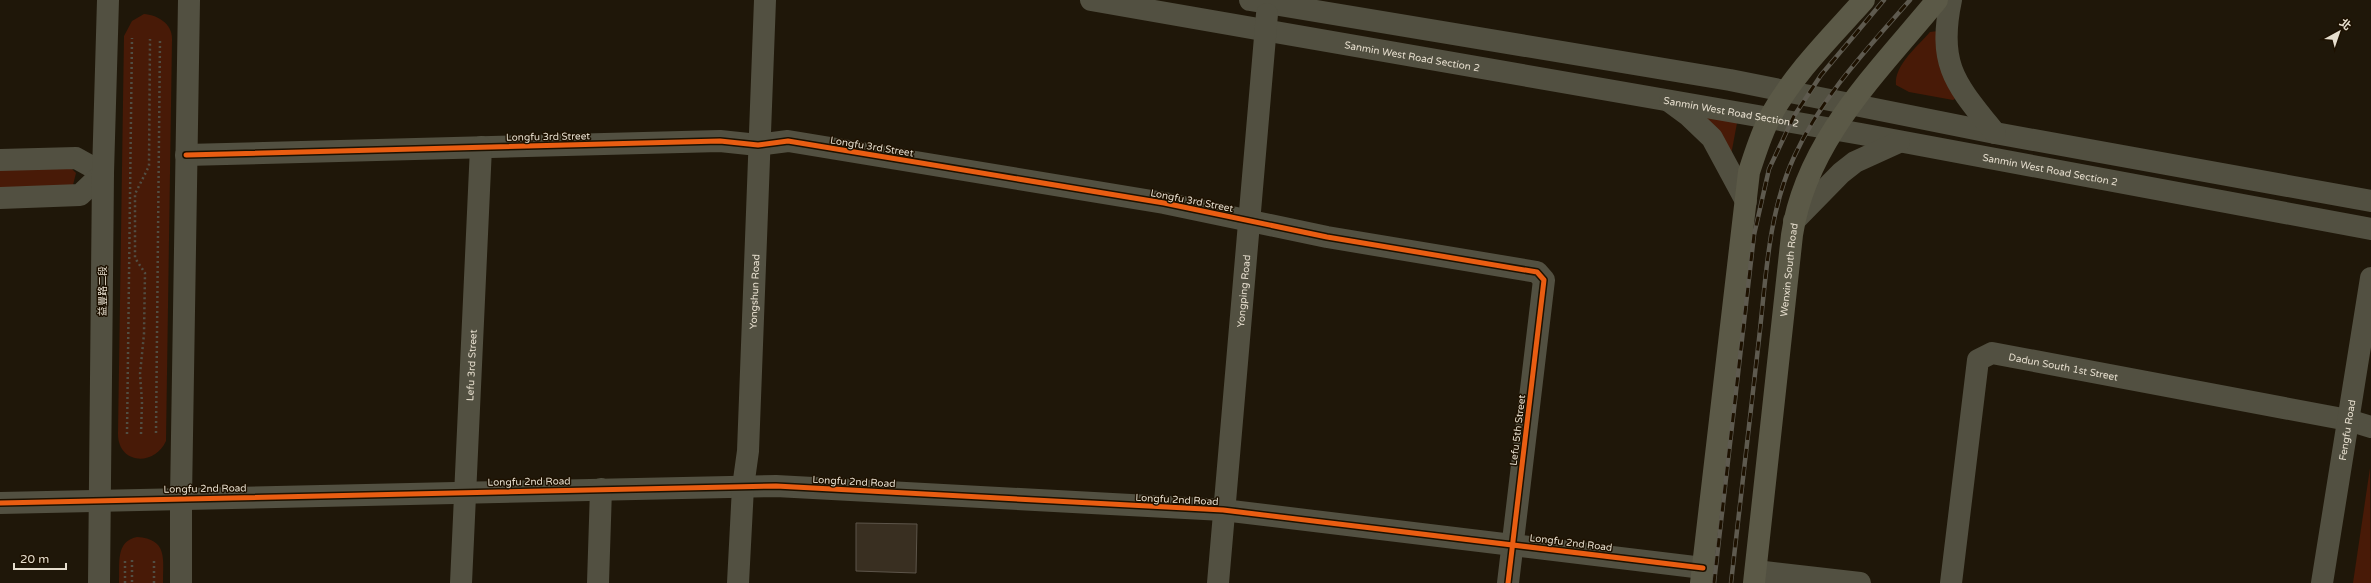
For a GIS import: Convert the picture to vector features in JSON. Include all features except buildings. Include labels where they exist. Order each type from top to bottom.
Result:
[{"type":"main road","points":[[1702,575],[1749,172],[1770,118],[1786,91],[1800,72],[1864,0]]},
{"type":"main road","name":"Wenxin South Road","points":[[1755,577],[1794,221],[1813,166],[1832,130],[1849,105],[1937,0]]},
{"type":"street","name":"益豐路二段","points":[[99,583],[103,173],[108,0]]},
{"type":"street","points":[[182,583],[181,498],[189,0]]},
{"type":"street","name":"Yongshun Road","points":[[738,583],[743,487],[748,451],[758,144],[765,0]]},
{"type":"street","name":"Sanmin West Road Section 2","points":[[1091,0],[1265,29],[1770,118],[2371,229]]},
{"type":"street","points":[[1951,0],[1946,30],[1946,55],[1951,70],[1958,84],[1995,132]]},
{"type":"street","points":[[1262,1],[1786,91],[1849,105],[2371,201]]},
{"type":"street","name":"Yongping Road","points":[[1218,583],[1265,29],[1262,1]]},
{"type":"street","points":[[1667,100],[1688,116],[1712,138],[1746,201]]},
{"type":"street","name":"Longfu 3rd Street","points":[[186,155],[720,141],[758,144],[788,141],[1164,203],[1326,237],[1537,272],[1544,280]]},
{"type":"street","points":[[1794,221],[1841,173],[1855,162],[1899,142]]},
{"type":"street","name":"Lefu 3rd Street","points":[[461,583],[481,147]]},
{"type":"street","points":[[0,160],[76,158],[103,173],[80,195],[0,198]]},
{"type":"street","name":"Fengfu Road","points":[[2322,583],[2371,278]]},
{"type":"street","name":"Lefu 5th Street","points":[[1508,583],[1544,280]]},
{"type":"street","name":"Dadun South 1st Street","points":[[1951,583],[1978,360],[1992,353],[2348,420],[2371,427]]},
{"type":"street","name":"Longfu 2nd Road","points":[[0,503],[100,499],[465,491],[776,486],[1223,510],[1512,544],[1702,575]]},
{"type":"street","points":[[598,583],[602,489]]},
{"type":"street","points":[[1755,577],[1860,583]]},
{"type":"path","points":[[127,434],[132,38]]},
{"type":"path","points":[[141,434],[142,402],[140,374],[144,334],[145,273],[135,258],[135,194],[149,166],[150,39]]},
{"type":"path","points":[[156,433],[160,39]]},
{"type":"path","points":[[124,583],[125,560]]},
{"type":"path","points":[[132,560],[132,583]]},
{"type":"path","points":[[154,561],[154,583]]},
{"type":"shaded area","points":[[144,14],[159,18],[167,24],[172,39],[166,441],[153,455],[146,458],[138,458],[130,456],[124,451],[120,444],[118,434],[124,36],[132,21]]},
{"type":"shaded area","points":[[1938,31],[1956,98],[1953,100],[1909,92],[1896,85],[1896,78],[1899,70],[1908,56],[1930,32]]},
{"type":"shaded area","points":[[1703,118],[1732,118],[1737,123],[1731,155]]},
{"type":"shaded area","points":[[67,164],[76,173],[73,185],[0,190],[0,166]]},
{"type":"shaded area","points":[[2370,468],[2371,583],[2353,583]]},
{"type":"shaded area","points":[[137,537],[147,539],[159,546],[163,558],[163,583],[119,583],[119,562],[122,549],[125,543],[130,539]]},
{"type":"railway","points":[[1714,583],[1754,235],[1769,169],[1794,116],[1821,75],[1884,0]]},
{"type":"railway","points":[[1731,583],[1769,246],[1773,223],[1785,178],[1805,135],[1832,93],[1846,74],[1910,0]]},
{"type":"cycle path","points":[[186,155],[720,141],[758,145],[788,141],[1164,203],[1327,237],[1537,272],[1544,280],[1508,583]]},
{"type":"cycle path","points":[[0,503],[776,486],[1223,510],[1703,568]]}]
